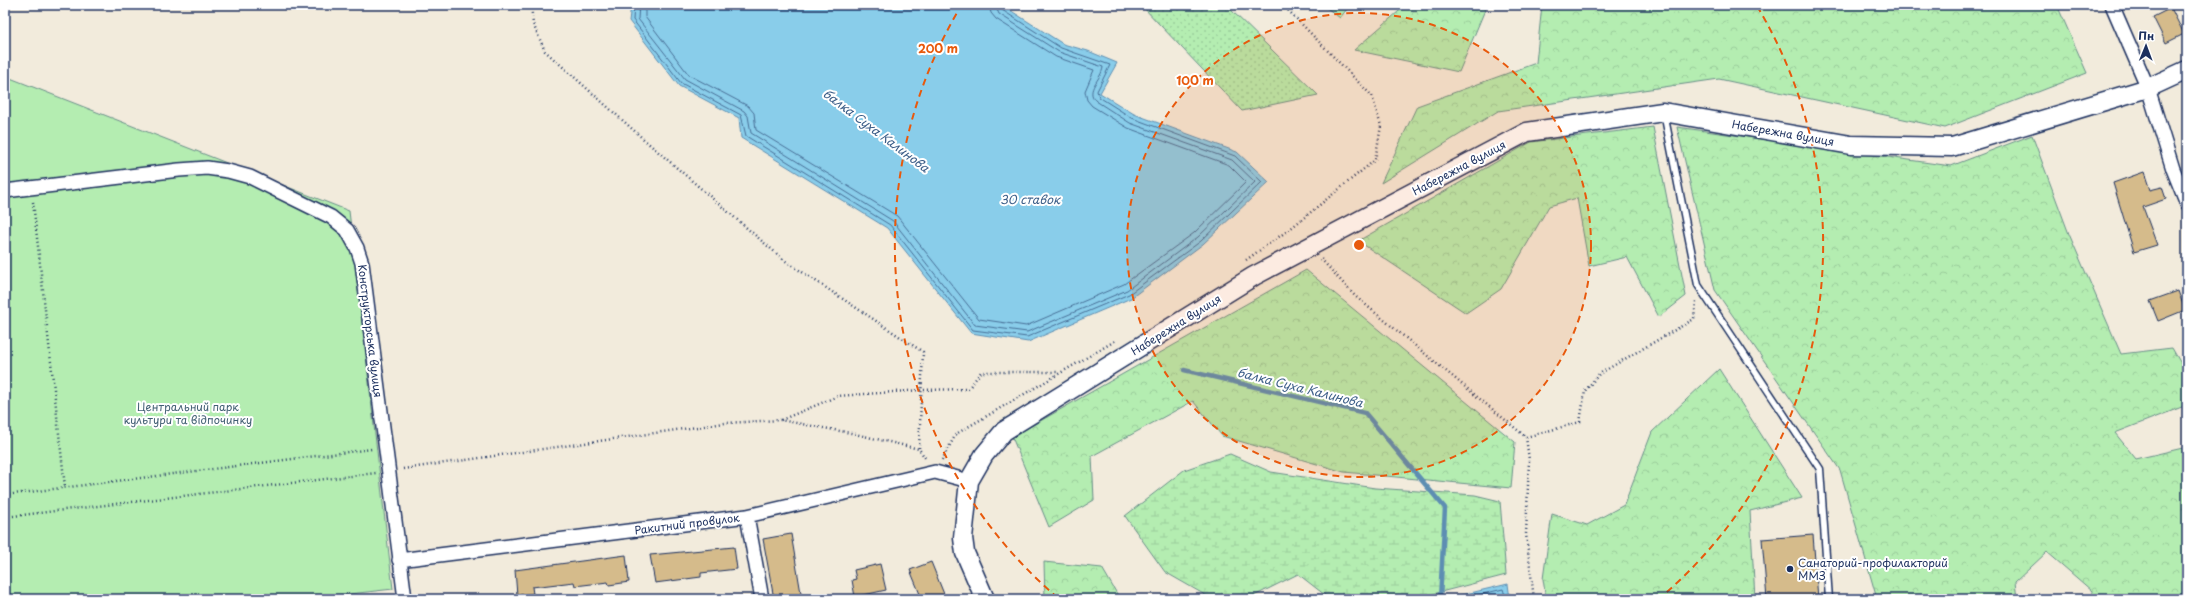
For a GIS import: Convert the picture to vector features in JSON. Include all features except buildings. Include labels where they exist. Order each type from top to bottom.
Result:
[{"type":"street","points":[[2112,5],[2148,88],[2173,170],[2187,204]]},
{"type":"street","name":"Набережна вулиця","points":[[985,599],[965,554],[963,538],[970,481],[984,455],[1004,431],[1254,276],[1527,132],[1663,112],[1851,144],[1952,147],[2148,88],[2187,70]]},
{"type":"street","name":"Конструкторська вулиця","points":[[5,191],[207,168],[250,177],[331,217],[347,230],[357,248],[362,263],[405,599]]},
{"type":"street","name":"Ракитний провулок","points":[[399,560],[747,516],[935,472],[970,481]]},
{"type":"street","points":[[747,516],[762,599]]},
{"type":"lane","points":[[1663,112],[1698,284],[1820,469],[1829,599]]},
{"type":"path","points":[[531,5],[532,24],[545,50],[648,143],[784,260],[923,352],[919,450],[935,472],[956,434],[1120,338]]},
{"type":"path","points":[[1245,260],[1290,229],[1375,160],[1381,126],[1372,96],[1283,5]]},
{"type":"path","points":[[32,188],[65,488]]},
{"type":"path","points":[[1311,246],[1355,296],[1526,437],[1529,460],[1526,534],[1534,599]]},
{"type":"path","points":[[1526,437],[1580,422],[1585,391],[1599,374],[1694,318],[1698,284]]},
{"type":"path","points":[[780,420],[838,396],[921,390],[968,389],[981,372],[1060,372]]},
{"type":"path","points":[[5,516],[388,471],[725,423],[780,420],[851,433],[919,450]]},
{"type":"path","points":[[5,495],[385,447]]},
{"type":"green space","points":[[1141,5],[1226,5],[1318,95],[1242,111]]},
{"type":"green space","points":[[1323,5],[1350,5],[1340,18]]},
{"type":"green space","points":[[1406,5],[1487,5],[1459,72],[1354,50]]},
{"type":"green space","points":[[1542,5],[2057,5],[2087,73],[1945,128],[1719,79],[1498,111],[1381,183],[1417,106],[1536,63]]},
{"type":"green space","name":"Центральний парк культури та відпочинку","points":[[5,76],[349,211],[393,589],[306,599],[5,599]]},
{"type":"green space","points":[[1653,127],[1686,296],[1659,317],[1627,257],[1589,266],[1577,198],[1549,206],[1501,289],[1466,313],[1358,241],[1531,142]]},
{"type":"green space","points":[[1677,127],[1951,166],[2032,135],[2069,234],[2121,354],[2172,348],[2187,374],[2187,405],[2115,433],[2136,459],[2187,447],[2187,599],[2092,599],[2092,591],[2047,552],[2015,582],[2017,599],[1877,599],[1840,470],[1715,290]]},
{"type":"green space","points":[[1306,270],[1515,442],[1511,488],[1344,472],[1222,436],[1193,401],[1092,456],[1094,500],[1049,527],[1012,437]]},
{"type":"green space","points":[[1719,369],[1802,498],[1750,511],[1755,599],[1546,599],[1543,579],[1552,514],[1587,525],[1624,505],[1652,432]]},
{"type":"green space","points":[[1230,454],[1271,472],[1375,488],[1475,495],[1500,501],[1506,575],[1414,599],[1330,599],[1298,574],[1248,599],[1212,599],[1165,572],[1125,516],[1184,470]]},
{"type":"green space","points":[[1044,562],[1102,568],[1120,599],[1045,599]]},
{"type":"water","name":"30 ставок","points":[[631,5],[1002,5],[1063,44],[1088,51],[1117,63],[1100,93],[1134,114],[1237,152],[1269,182],[1203,244],[1131,298],[1028,342],[971,333],[887,228],[741,138],[739,118],[679,86],[629,21]]},
{"type":"water","points":[[1508,584],[1510,599],[1445,599]]},
{"type":"waterway","name":"балка Суха Калинова","points":[[1184,370],[1365,413],[1445,508],[1440,599]]},
{"type":"place","name":"Санаторий-профилакторий ММЗ","points":[[1790,569]]}]
